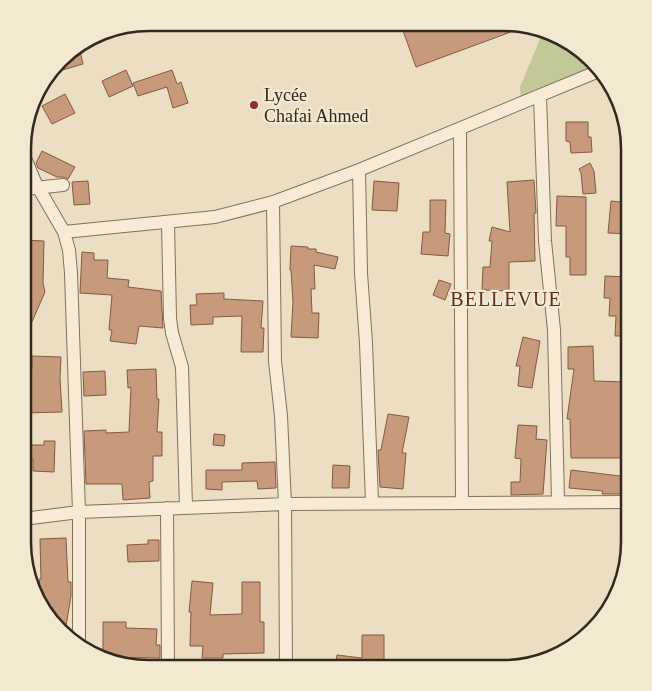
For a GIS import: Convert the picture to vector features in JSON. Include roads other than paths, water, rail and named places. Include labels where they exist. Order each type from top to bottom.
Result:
[{"type":"street","points":[[64,232],[215,217],[273,202],[359,170],[593,74]]},
{"type":"street","points":[[540,96],[545,241],[554,330],[558,501]]},
{"type":"street","points":[[460,129],[462,501]]},
{"type":"street","points":[[359,170],[360,273],[366,343],[372,502]]},
{"type":"street","points":[[31,171],[64,232],[69,250],[78,512],[79,636]]},
{"type":"street","points":[[31,187],[63,185]]},
{"type":"street","points":[[273,202],[275,361],[281,416],[286,659]]},
{"type":"street","points":[[168,223],[170,318],[172,333],[182,367],[186,507]]},
{"type":"street","points":[[32,518],[78,512],[284,504],[462,501],[620,502]]},
{"type":"street","points":[[168,508],[168,659]]},
{"type":"place","name":"Lycée Chafai Ahmed","points":[[254,105]]},
{"type":"district","name":"BELLEVUE","points":[[506,299]]}]
